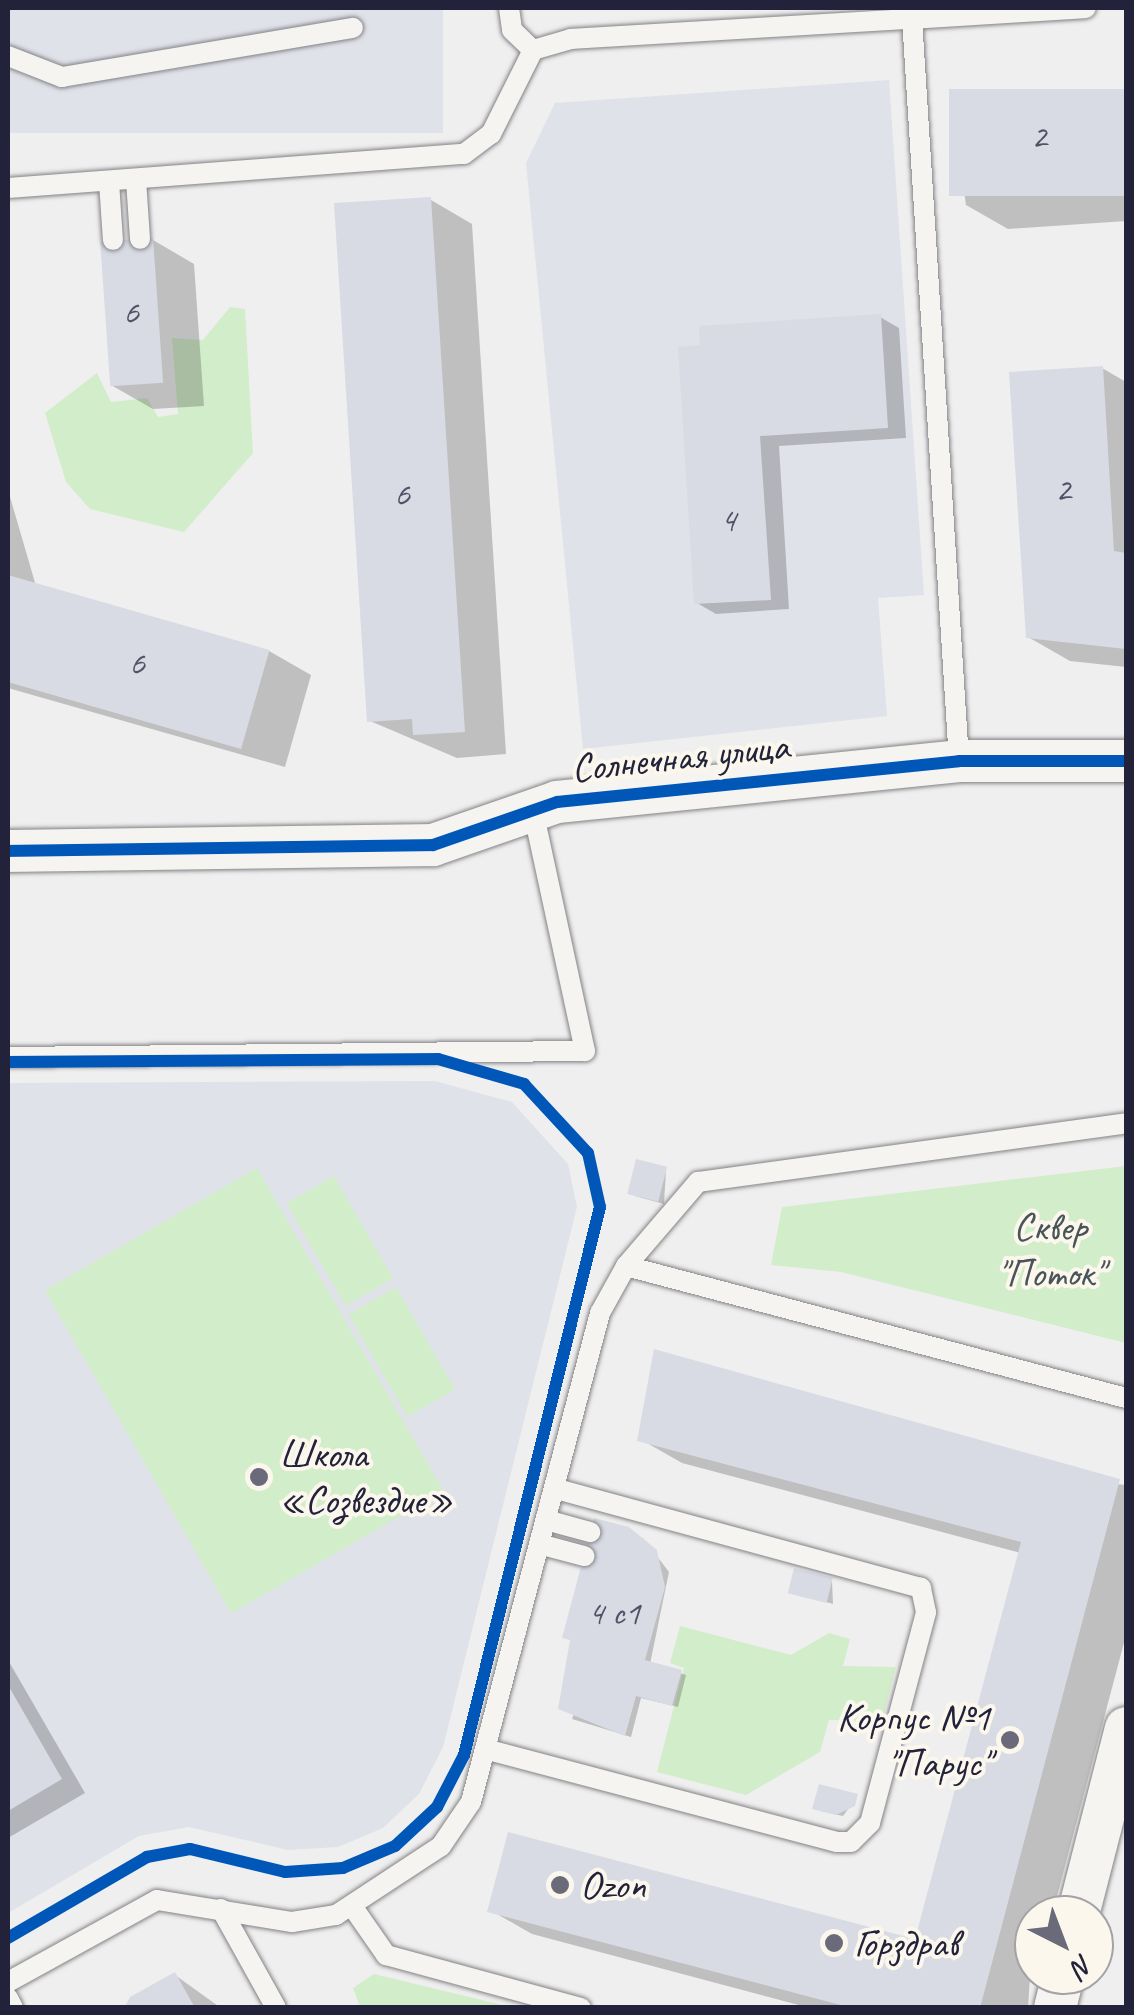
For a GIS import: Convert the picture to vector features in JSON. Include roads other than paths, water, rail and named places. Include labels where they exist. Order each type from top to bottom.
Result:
[{"type":"street","name":"Солнечная улица","points":[[8,851],[433,845],[533,810],[959,761],[1126,761]]},
{"type":"street","points":[[1083,1895],[1126,1728]]},
{"type":"lane","points":[[508,8],[512,30],[532,50]]},
{"type":"lane","points":[[8,188],[464,154],[491,134],[532,50],[572,39],[1086,8]]},
{"type":"lane","points":[[912,19],[959,761]]},
{"type":"lane","points":[[8,56],[62,78],[353,28]]},
{"type":"lane","points":[[136,180],[140,239]]},
{"type":"lane","points":[[109,182],[114,240]]},
{"type":"lane","points":[[8,1057],[585,1051],[533,810]]},
{"type":"lane","points":[[8,1982],[157,1900],[303,1922],[352,1906],[441,1846],[471,1802],[600,1313],[626,1266],[712,1174],[1126,1123]]},
{"type":"lane","points":[[626,1266],[1126,1398]]},
{"type":"lane","points":[[485,1749],[852,1842],[870,1823],[926,1612],[921,1588],[554,1488]]},
{"type":"lane","points":[[546,1520],[590,1532]]},
{"type":"lane","points":[[540,1544],[584,1556]]},
{"type":"lane","points":[[352,1906],[386,1954],[581,2008]]},
{"type":"lane","points":[[221,1908],[276,2008]]},
{"type":"lane","points":[[8,1998],[13,2008]]},
{"type":"place","name":"Школа «Созвездие»","points":[[259,1477]]},
{"type":"place","name":"Корпус №1 \"Парус\"","points":[[1010,1740]]},
{"type":"place","name":"Ozon","points":[[560,1885]]},
{"type":"place","name":"Горздрав","points":[[834,1943]]},
{"type":"park label","name":"Сквер \"Поток\"","points":[[1050,1250]]}]
